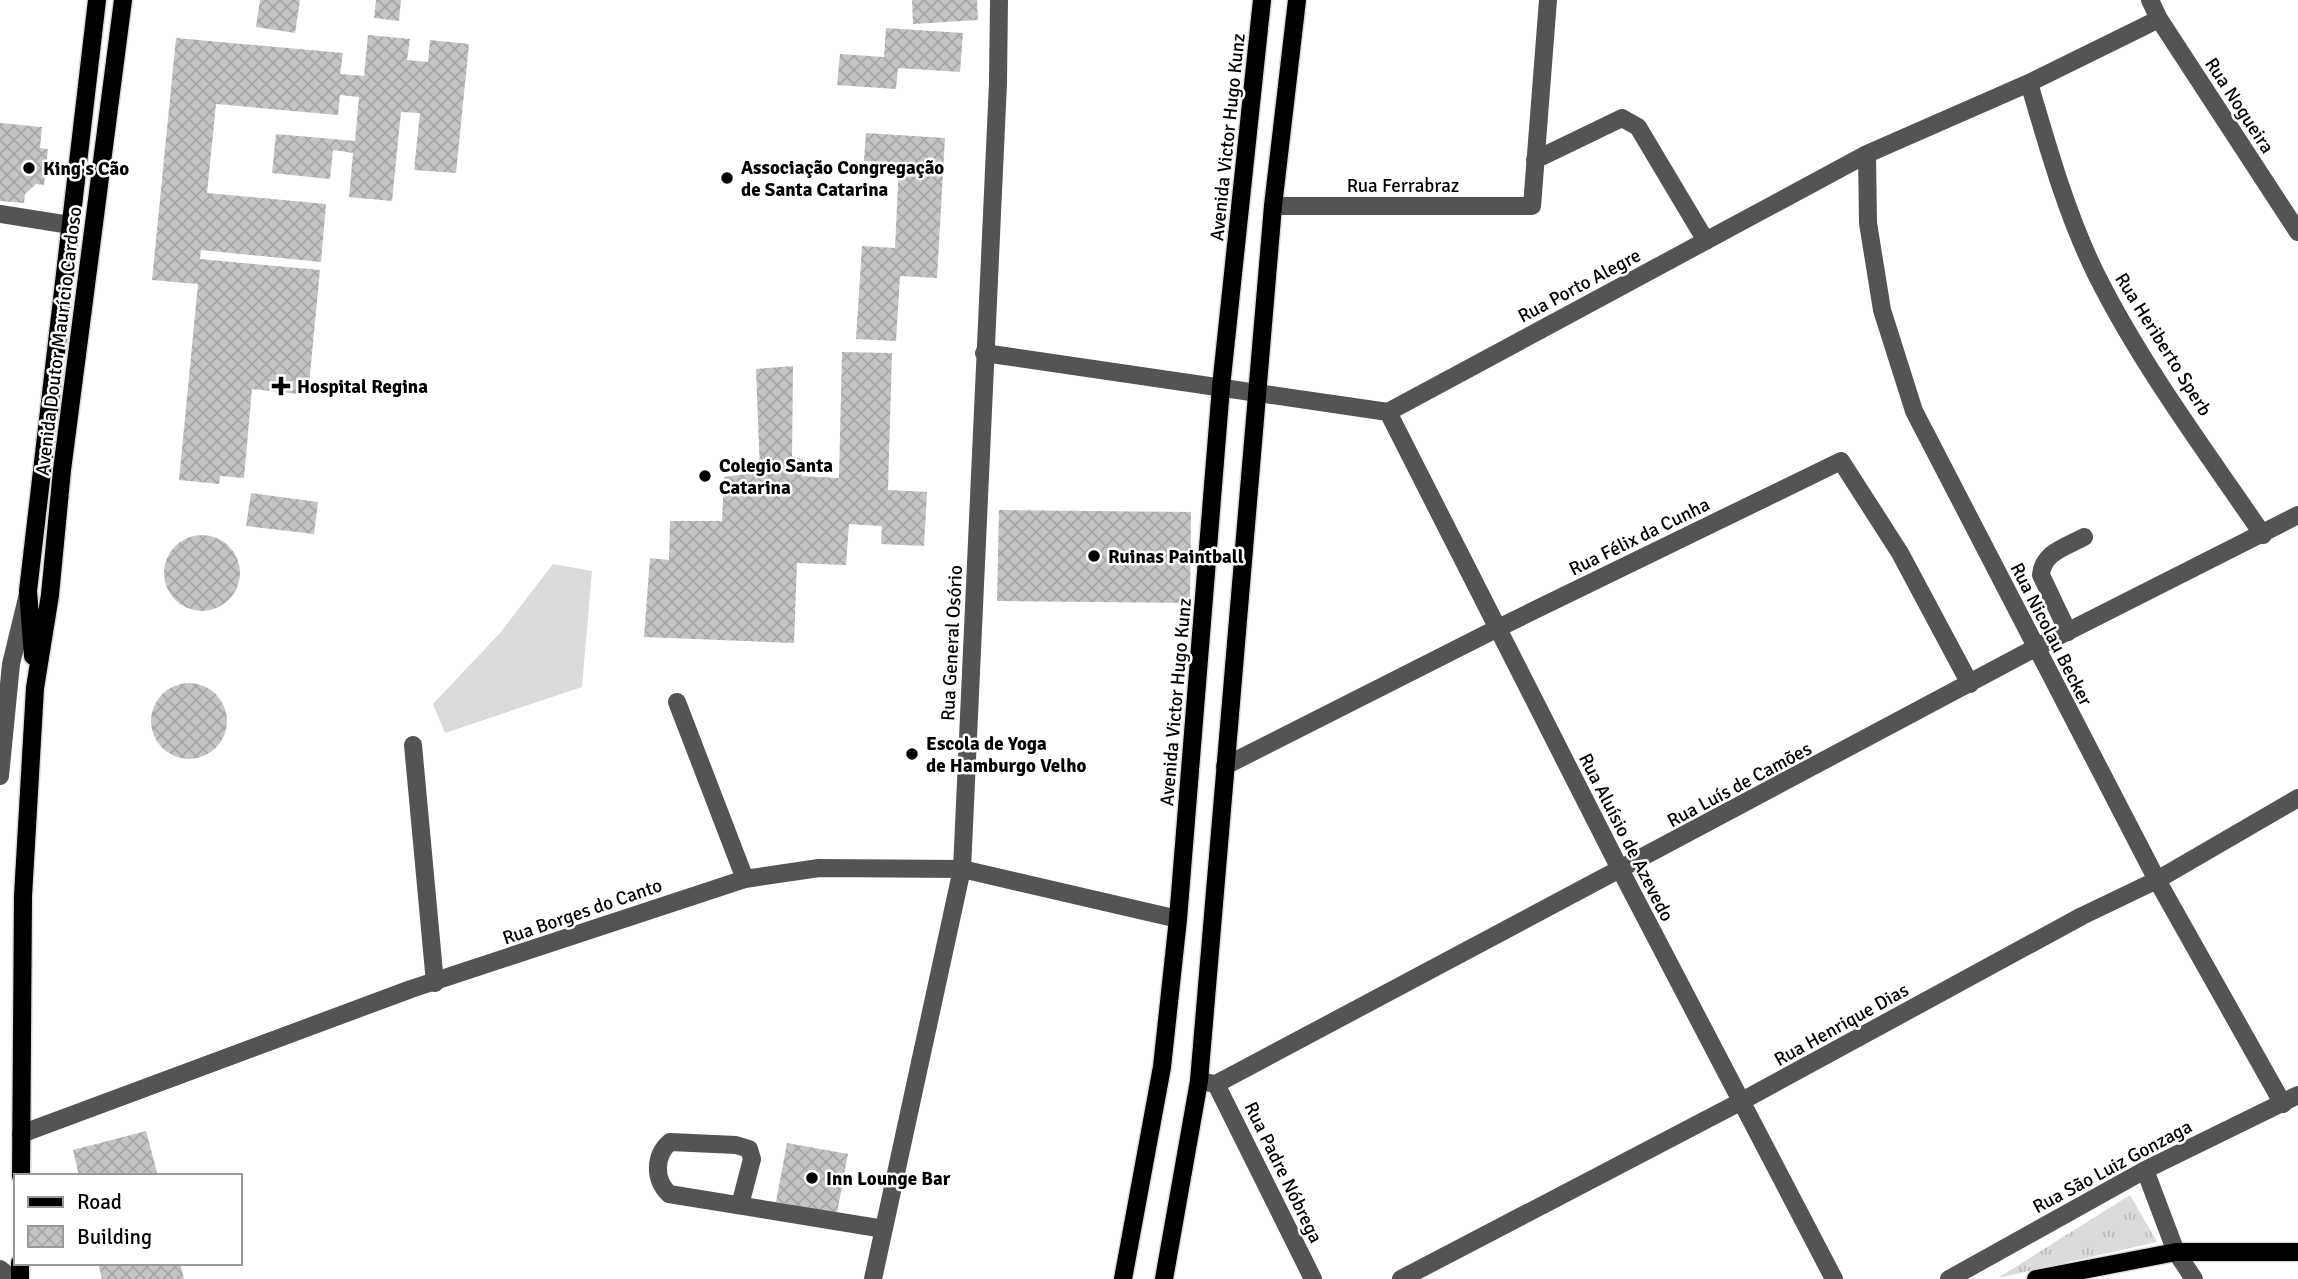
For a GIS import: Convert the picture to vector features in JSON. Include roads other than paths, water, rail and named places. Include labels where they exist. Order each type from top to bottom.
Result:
[{"type":"main road","name":"Avenida Victor Hugo Kunz","points":[[1122,1279],[1162,1067],[1178,919],[1221,387],[1262,0]]},
{"type":"main road","points":[[1164,1279],[1208,1083],[1225,766],[1273,206],[1297,0]]},
{"type":"main road","points":[[96,3],[122,5]]},
{"type":"main road","name":"Avenida Doutor Maurício Cardoso","points":[[35,688],[29,591],[96,3]]},
{"type":"main road","name":"Avenida Doutor Maurício Cardoso","points":[[21,1174],[24,883],[35,688],[50,595],[62,470],[122,5]]},
{"type":"main road","points":[[86,93],[112,96]]},
{"type":"main road","points":[[74,195],[98,197]]},
{"type":"main road","points":[[41,468],[62,470]]},
{"type":"main road","points":[[2036,1279],[2176,1252],[2298,1252]]},
{"type":"street","name":"Rua General Osório","points":[[873,1279],[962,869],[998,83],[999,0]]},
{"type":"street","points":[[1535,160],[1548,0]]},
{"type":"street","name":"Rua Nogueira","points":[[2150,0],[2159,19],[2298,232]]},
{"type":"street","name":"Rua Porto Alegre","points":[[1388,412],[1867,154],[2029,83],[2159,19]]},
{"type":"street","name":"Rua Heriberto Sperb","points":[[2029,83],[2061,192],[2096,273],[2143,358],[2263,535]]},
{"type":"street","points":[[1535,160],[1622,118],[1638,127],[1706,241]]},
{"type":"street","name":"Rua Nicolau Becker","points":[[1867,154],[1868,223],[1882,310],[1914,411],[2157,880],[2290,1100]]},
{"type":"street","name":"Rua Ferrabraz","points":[[1273,206],[1532,206],[1535,160]]},
{"type":"street","points":[[0,214],[70,225]]},
{"type":"street","points":[[66,262],[88,266]]},
{"type":"street","points":[[984,353],[1388,412]]},
{"type":"street","points":[[54,365],[75,368]]},
{"type":"street","name":"Rua Aluísio de Azevedo","points":[[1388,412],[1496,629],[1834,1279]]},
{"type":"street","name":"Rua Félix da Cunha","points":[[1225,766],[1496,629],[1841,461],[1900,553],[1970,684]]},
{"type":"street","name":"Rua Luís de Camões","points":[[1208,1083],[1621,871],[2035,648],[2298,515]]},
{"type":"street","points":[[2068,632],[2041,575],[2042,566],[2046,558],[2084,537]]},
{"type":"street","points":[[0,776],[11,664],[29,591]]},
{"type":"street","points":[[677,702],[745,879]]},
{"type":"street","points":[[413,745],[435,983]]},
{"type":"street","name":"Rua Henrique Dias","points":[[1401,1279],[1740,1102],[2082,916],[2157,880],[2298,799]]},
{"type":"street","name":"Rua Borges do Canto","points":[[21,1134],[435,983],[745,879],[819,868],[962,869],[1178,919]]},
{"type":"street","name":"Rua Padre Nóbrega","points":[[1208,1083],[1313,1279]]},
{"type":"street","name":"Rua São Luiz Gonzaga","points":[[1949,1279],[2145,1170],[2290,1100]]},
{"type":"street","points":[[740,1206],[752,1159],[749,1149],[736,1145],[670,1142],[662,1149],[658,1178],[669,1194],[740,1206],[884,1229]]},
{"type":"street","points":[[2145,1170],[2176,1252],[2194,1279]]},
{"type":"street","points":[[0,1269],[12,1279]]},
{"type":"place","name":"King's Cão","points":[[29,168]]},
{"type":"place","name":"Associação Congregação de Santa Catarina","points":[[727,178]]},
{"type":"place","name":"Hospital Regina","points":[[281,386]]},
{"type":"place","name":"Colegio Santa Catarina","points":[[705,476]]},
{"type":"place","name":"Ruinas Paintball","points":[[1094,556]]},
{"type":"place","name":"Escola de Yoga de Hamburgo Velho","points":[[912,754]]},
{"type":"place","name":"Inn Lounge Bar","points":[[812,1178]]}]
